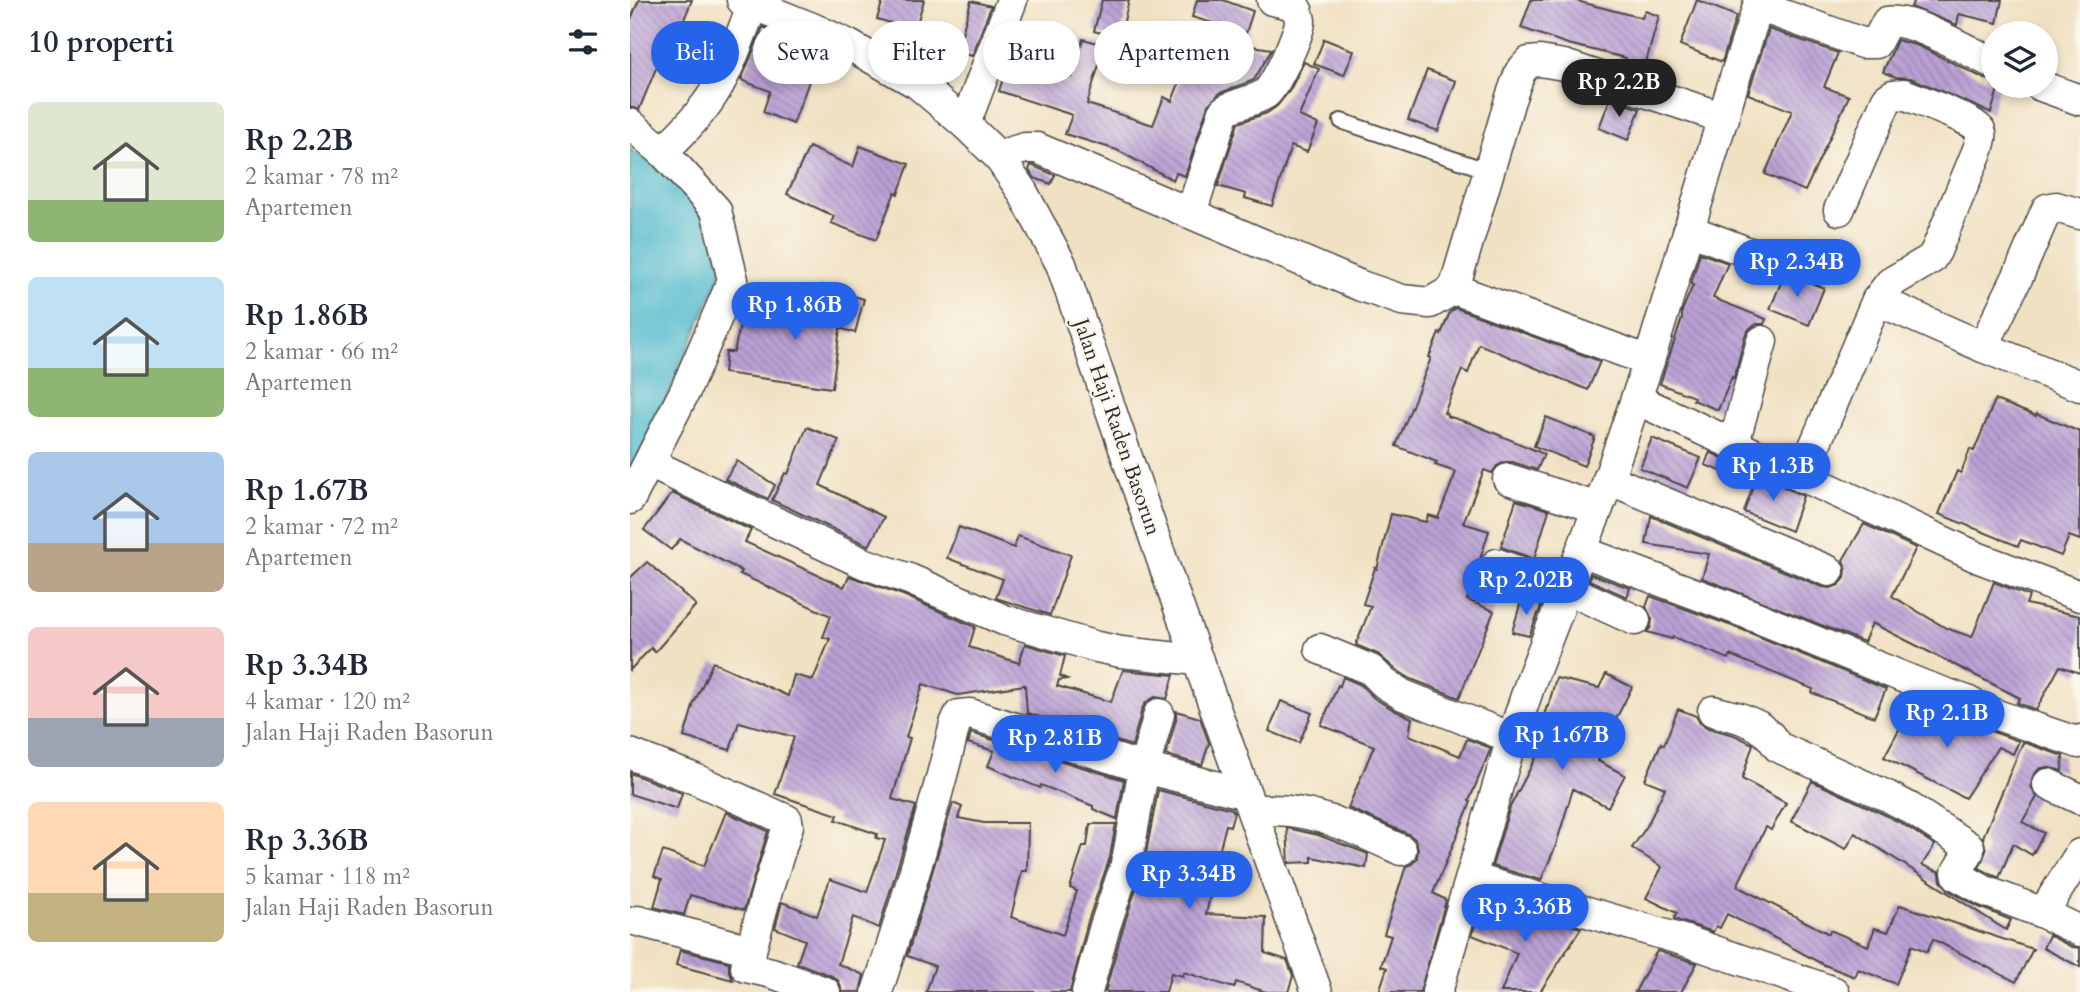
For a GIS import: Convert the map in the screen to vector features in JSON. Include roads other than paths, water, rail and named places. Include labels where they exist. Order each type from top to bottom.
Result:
[{"type":"street","points":[[965,124],[1012,0]]},
{"type":"street","points":[[1191,213],[1224,111],[1266,94],[1279,76],[1300,23],[1298,12],[1293,6],[1272,0]]},
{"type":"street","points":[[663,152],[693,122],[710,100],[726,71],[748,2]]},
{"type":"street","name":"Jalan Haji Raden Basorun","points":[[748,2],[824,33],[918,84],[998,156],[1022,191],[1061,264],[1198,660],[1317,992]]},
{"type":"street","points":[[1437,992],[1512,738],[1532,678],[1598,508],[1649,361],[1759,3],[1862,43],[1876,43],[1887,22],[1907,23],[1981,57]]},
{"type":"street","points":[[998,156],[1025,148],[1037,148],[1361,286],[1402,300],[1430,303],[1454,289],[1517,81],[1520,72],[1529,62],[1564,65],[1724,118]]},
{"type":"street","points":[[2058,92],[2080,100]]},
{"type":"street","points":[[1801,477],[1877,300],[1890,283],[1931,259],[1936,251],[1979,147],[1982,136],[1979,128],[1904,94],[1893,95],[1887,99],[1879,115],[1839,210]]},
{"type":"street","points":[[630,124],[663,152],[716,210],[733,280],[685,391],[630,499]]},
{"type":"street","points":[[1983,347],[2047,209],[2056,207],[2080,215]]},
{"type":"street","points":[[1689,230],[1760,257]]},
{"type":"street","points":[[1454,289],[1649,361]]},
{"type":"street","points":[[1877,300],[2080,386]]},
{"type":"street","points":[[1734,443],[1762,341]]},
{"type":"street","points":[[1636,399],[1979,558],[2080,596]]},
{"type":"street","points":[[649,463],[863,563],[909,579],[1004,620],[1109,649],[1198,660]]},
{"type":"street","points":[[1508,479],[1598,508]]},
{"type":"street","points":[[1608,479],[1829,571]]},
{"type":"street","points":[[1581,551],[1749,614],[1988,712],[2079,743],[2080,740]]},
{"type":"street","points":[[1497,564],[1567,589],[1635,620]]},
{"type":"street","points":[[1320,649],[1371,670],[1384,683],[1404,695],[1512,738]]},
{"type":"street","points":[[1713,711],[1758,726],[1770,736],[1777,747],[1910,808],[1969,846],[1957,872],[1958,876],[1985,891],[2043,913],[2080,931]]},
{"type":"street","points":[[877,992],[916,874],[955,724],[959,715],[964,713],[1249,802],[1314,816],[1361,831],[1401,850]]},
{"type":"street","points":[[1087,992],[1127,861],[1144,768],[1159,714]]},
{"type":"street","points":[[630,754],[727,792],[788,820],[745,970]]},
{"type":"street","points":[[2048,784],[2080,799]]},
{"type":"street","points":[[2043,913],[2080,854]]},
{"type":"street","points":[[1471,878],[1686,941],[1834,992]]},
{"type":"street","points":[[638,921],[745,970],[772,973],[825,992]]},
{"type":"lane","points":[[1341,121],[1489,171]]},
{"type":"water","points":[[630,149],[660,170],[699,207],[723,269],[630,481]]}]
